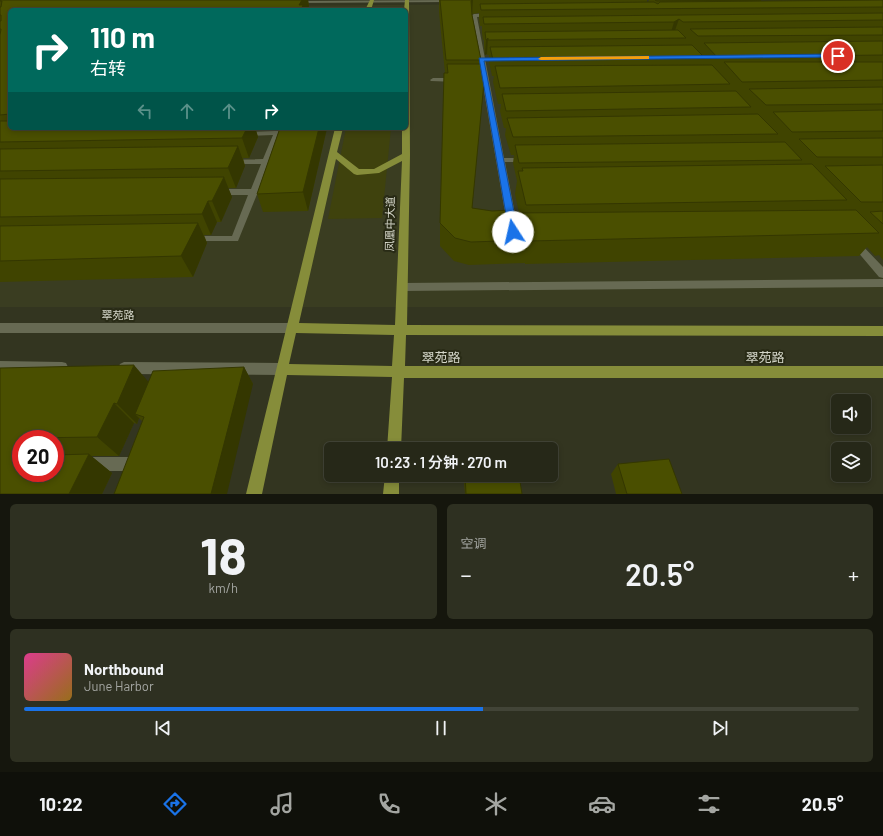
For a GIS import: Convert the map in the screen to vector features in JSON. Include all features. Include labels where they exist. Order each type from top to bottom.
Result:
[{"type":"main road","points":[[254,494],[338,130]]},
{"type":"main road","name":"凤凰中大道","points":[[394,442],[403,287],[406,130]]},
{"type":"main road","points":[[333,152],[357,172],[376,171],[406,155]]},
{"type":"main road","name":"翠苑路","points":[[292,328],[401,330],[883,331]]},
{"type":"main road","name":"翠苑路","points":[[282,369],[398,372],[883,372]]},
{"type":"main road","points":[[391,494],[392,482]]},
{"type":"street","points":[[293,2],[461,1]]},
{"type":"street","points":[[497,15],[474,16],[485,79],[494,108],[499,132],[500,160],[509,186],[513,232],[521,232]]},
{"type":"street","points":[[476,30],[484,30]]},
{"type":"street","points":[[479,44],[487,44]]},
{"type":"street","points":[[481,59],[489,59]]},
{"type":"street","points":[[477,79],[493,79]]},
{"type":"street","points":[[433,80],[462,80]]},
{"type":"street","points":[[180,240],[235,239],[279,131],[238,134]]},
{"type":"street","points":[[500,160],[532,160]]},
{"type":"street","points":[[220,162],[266,161]]},
{"type":"street","points":[[206,192],[254,192]]},
{"type":"street","points":[[847,233],[883,274]]},
{"type":"street","points":[[403,287],[883,283]]},
{"type":"street","name":"翠苑路","points":[[0,328],[292,328]]},
{"type":"street","points":[[0,366],[72,367]]},
{"type":"street","name":"翠苑路","points":[[112,368],[282,369]]},
{"type":"street","points":[[162,383],[167,368]]},
{"type":"street","points":[[77,465],[127,470],[135,449]]},
{"type":"shaded area","points":[[883,1],[883,307],[0,307],[0,8]]},
{"type":"shaded area","points":[[346,130],[391,130],[382,218],[328,219]]},
{"type":"building","points":[[302,0],[299,5],[303,5],[302,8],[8,8],[8,114],[0,115],[0,7],[2,1],[0,1]]},
{"type":"building","points":[[440,0],[472,0],[472,15],[481,60],[446,60]]},
{"type":"building","points":[[655,0],[761,0],[657,1]]},
{"type":"building","points":[[883,0],[883,7],[481,10],[480,4],[654,2],[658,4],[660,2]]},
{"type":"building","points":[[883,13],[883,20],[683,22],[679,19],[674,22],[484,24],[483,17]]},
{"type":"building","points":[[883,27],[883,35],[698,36],[690,29]]},
{"type":"building","points":[[678,30],[686,38],[488,40],[488,38],[486,40],[485,32]]},
{"type":"building","points":[[883,41],[883,55],[717,57],[704,43]]},
{"type":"building","points":[[692,45],[705,58],[493,60],[490,47]]},
{"type":"building","points":[[724,62],[883,62],[883,80],[742,82]]},
{"type":"building","points":[[447,64],[483,64],[485,72],[472,208],[492,211],[511,210],[513,213],[856,210],[879,233],[471,242],[455,238],[440,223],[444,73],[448,73]]},
{"type":"building","points":[[712,65],[730,84],[500,88],[495,66]]},
{"type":"building","points":[[883,87],[883,104],[766,105],[749,89]]},
{"type":"building","points":[[736,91],[751,107],[506,111],[502,94]]},
{"type":"building","points":[[883,110],[883,131],[792,132],[773,112]]},
{"type":"building","points":[[758,114],[778,134],[513,137],[507,118]]},
{"type":"building","points":[[0,121],[8,121],[8,130],[246,130],[242,138],[0,142]]},
{"type":"building","points":[[279,130],[318,130],[303,192],[257,194]]},
{"type":"building","points":[[883,138],[883,157],[817,157],[799,139]]},
{"type":"building","points":[[785,142],[802,160],[519,163],[515,145]]},
{"type":"building","points":[[238,146],[228,168],[0,171],[0,149]]},
{"type":"building","points":[[812,164],[847,200],[526,205],[518,171],[523,171],[522,168]]},
{"type":"building","points":[[883,165],[883,202],[861,202],[825,166]]},
{"type":"building","points":[[224,177],[212,201],[208,201],[202,214],[0,217],[0,179]]},
{"type":"building","points":[[883,211],[883,224],[870,212]]},
{"type":"building","points":[[198,223],[181,256],[0,261],[0,226]]},
{"type":"building","points":[[134,365],[117,404],[114,403],[97,437],[64,437],[64,430],[12,430],[12,482],[64,482],[64,455],[89,454],[69,494],[0,494],[0,368]]},
{"type":"building","points":[[244,367],[211,494],[114,494],[144,417],[135,414],[153,371]]},
{"type":"building","points":[[669,459],[682,494],[627,494],[618,464]]},
{"type":"building","points":[[465,482],[520,482],[522,494],[466,494]]},
{"type":"slow traffic","points":[[541,59],[648,57]]},
{"type":"route","points":[[513,232],[481,59],[838,56]]}]
